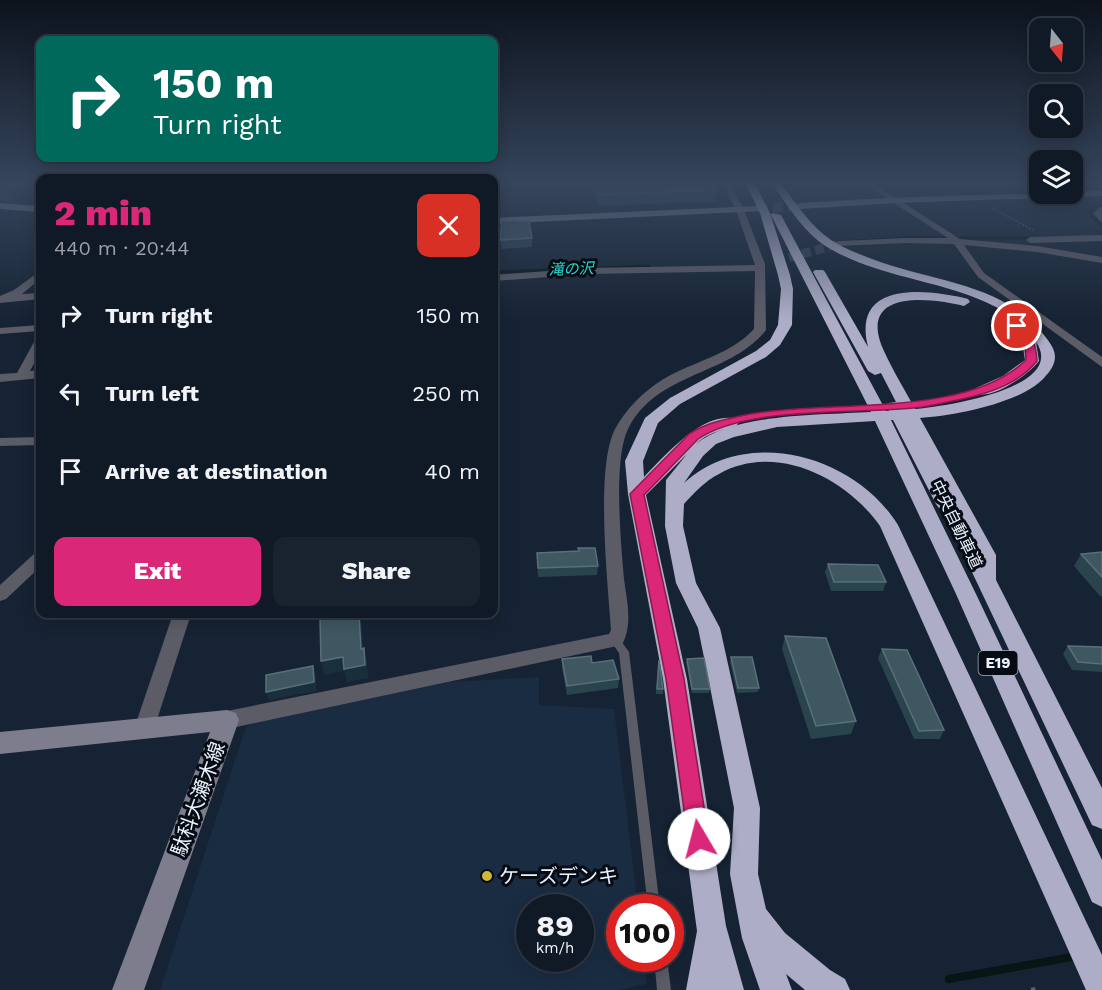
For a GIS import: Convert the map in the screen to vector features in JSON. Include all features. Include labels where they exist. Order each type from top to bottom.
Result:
[{"type":"highway","points":[[728,990],[711,926],[675,679],[637,494],[634,461],[651,422],[675,401],[761,354],[775,342],[785,325],[787,289],[770,228]]},
{"type":"highway","name":"中央自動車道","points":[[786,228],[885,392]]},
{"type":"highway","name":"中央自動車道","points":[[794,228],[986,579],[1102,816]]},
{"type":"highway","points":[[776,990],[757,938],[744,874],[747,808],[710,628],[686,583],[674,526],[675,480],[696,452],[710,441],[729,433],[752,426],[805,418],[928,413],[972,405],[1013,392],[1034,380],[1048,365],[1049,354],[1032,327],[995,302],[965,290],[869,262],[827,242],[813,228]]},
{"type":"highway","points":[[637,494],[659,474],[674,454],[704,430],[764,414],[922,404],[980,392],[1008,380],[1032,361],[1027,336],[998,313],[974,304],[939,296],[894,299],[879,306],[871,321],[876,350],[885,392],[905,431]]},
{"type":"highway","name":"中央自動車道","points":[[905,431],[966,594],[1102,892]]},
{"type":"highway","points":[[675,502],[694,482],[715,468],[741,459],[768,458],[798,461],[826,471],[861,492],[872,502],[889,525],[1096,976]]},
{"type":"highway","points":[[751,911],[774,944],[819,981],[834,990]]},
{"type":"highway","points":[[702,990],[711,926]]},
{"type":"street","points":[[227,720],[615,640],[620,630],[613,543],[613,467],[621,430],[641,403],[667,382],[746,345],[760,330],[765,264],[748,228]]},
{"type":"street","points":[[939,228],[954,238],[981,275],[1102,363]]},
{"type":"street","points":[[839,244],[954,238],[1102,260]]},
{"type":"street","points":[[984,243],[986,239],[1076,241],[1102,238]]},
{"type":"street","points":[[498,278],[589,271],[765,264]]},
{"type":"street","points":[[2,299],[18,292],[36,277]]},
{"type":"street","points":[[2,299],[36,296]]},
{"type":"street","points":[[0,331],[36,328]]},
{"type":"street","points":[[21,376],[36,349]]},
{"type":"street","points":[[0,378],[36,374]]},
{"type":"street","points":[[0,442],[36,441]]},
{"type":"street","points":[[0,595],[36,562]]},
{"type":"street","points":[[144,729],[181,618]]},
{"type":"street","name":"駄科大瀬木線","points":[[0,743],[227,720],[128,990]]},
{"type":"lane","points":[[615,640],[624,652],[652,894]]},
{"type":"lane","points":[[662,972],[664,990]]},
{"type":"path","points":[[1032,228],[1035,232],[1034,237]]},
{"type":"path","points":[[1031,990],[1038,989]]},
{"type":"shaded area","points":[[539,677],[539,705],[614,709],[636,894],[606,894],[606,972],[646,972],[647,984],[618,990],[160,990],[245,730],[249,724],[450,682]]},
{"type":"building","points":[[501,228],[530,228],[532,238],[500,240]]},
{"type":"building","points":[[578,548],[595,548],[598,566],[538,568],[537,553],[579,551]]},
{"type":"building","points":[[1102,552],[1102,577],[1081,554]]},
{"type":"building","points":[[828,564],[878,565],[886,582],[834,582]]},
{"type":"building","points":[[359,618],[361,649],[364,648],[365,665],[344,669],[343,657],[321,661],[320,619]]},
{"type":"building","points":[[785,636],[826,638],[856,721],[816,726]]},
{"type":"building","points":[[1068,646],[1102,647],[1102,664],[1078,662]]},
{"type":"building","points":[[882,649],[907,650],[944,730],[919,731]]},
{"type":"building","points":[[591,656],[592,663],[613,660],[619,679],[567,686],[562,659]]},
{"type":"building","points":[[731,657],[752,657],[759,688],[738,688]]},
{"type":"building","points":[[704,658],[710,689],[692,689],[687,659]]},
{"type":"building","points":[[659,660],[663,689],[657,689]]},
{"type":"building","points":[[313,666],[314,682],[266,692],[266,675]]},
{"type":"waterway","name":"滝の沢","points":[[836,242],[906,238],[1035,238]]},
{"type":"waterway","name":"滝の沢","points":[[498,272],[649,266]]},
{"type":"waterway","points":[[949,979],[1077,956]]},
{"type":"tunnel","points":[[776,261],[839,244]]},
{"type":"place","name":"ケーズデンキ","points":[[487,876]]},
{"type":"route","points":[[699,839],[675,679],[637,494],[659,474],[674,454],[704,430],[716,426],[764,414],[922,404],[980,392],[995,386],[1018,374],[1032,361],[1033,352],[1027,336],[1017,326]]}]
